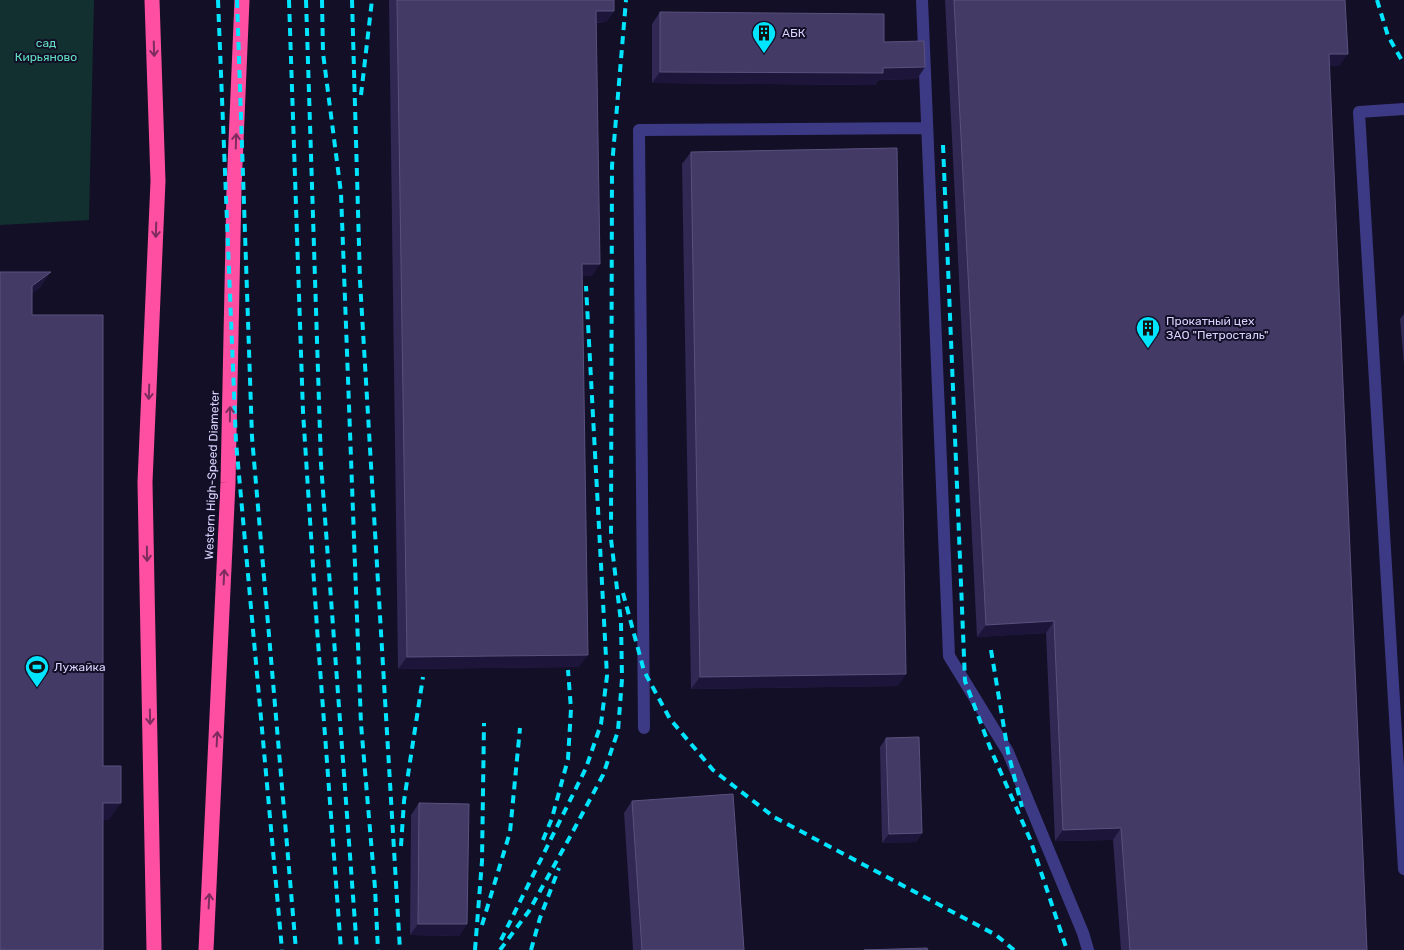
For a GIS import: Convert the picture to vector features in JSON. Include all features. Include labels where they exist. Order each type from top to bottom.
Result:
[{"type":"highway","points":[[152,0],[158,181],[145,482],[154,950]]},
{"type":"highway","name":"Western High-Speed Diameter","points":[[206,950],[228,483],[234,189],[242,0]]},
{"type":"lane","points":[[922,0],[949,656],[1008,752],[1083,933],[1088,950]]},
{"type":"lane","points":[[1404,109],[1358,112],[1404,869]]},
{"type":"lane","points":[[644,728],[639,130],[927,128]]},
{"type":"green space","name":"сад Кирьяново","points":[[0,0],[94,0],[89,220],[0,225]]},
{"type":"building","points":[[397,0],[614,0],[614,11],[596,11],[600,264],[582,264],[588,655],[407,657]]},
{"type":"building","name":"Прокатный цех ЗАО \"Петросталь\"","points":[[954,0],[1345,0],[1348,54],[1329,54],[1367,950],[1130,950],[1121,828],[1063,830],[1054,621],[986,625]]},
{"type":"building","name":"АБК","points":[[660,12],[884,14],[884,42],[924,41],[925,67],[883,68],[883,73],[660,72]]},
{"type":"building","points":[[897,148],[906,674],[700,677],[691,152]]},
{"type":"building","points":[[0,272],[51,272],[32,286],[32,315],[103,315],[103,766],[121,766],[121,803],[103,803],[103,950],[0,950]]},
{"type":"building","points":[[919,737],[922,833],[889,834],[886,738]]},
{"type":"building","points":[[733,794],[744,950],[642,950],[632,801]]},
{"type":"building","points":[[419,803],[469,804],[467,924],[418,924]]},
{"type":"building","points":[[927,948],[928,950],[864,950]]},
{"type":"railway","points":[[218,0],[236,442],[282,950]]},
{"type":"railway","points":[[237,0],[252,437],[296,950]]},
{"type":"railway","points":[[289,0],[303,412],[341,950]]},
{"type":"railway","points":[[306,0],[321,464],[357,950]]},
{"type":"railway","points":[[322,0],[323,53],[341,193],[361,724],[375,888],[378,950]]},
{"type":"railway","points":[[352,0],[360,281],[400,950]]},
{"type":"railway","points":[[361,95],[372,0]]},
{"type":"railway","points":[[500,950],[529,911],[571,835],[603,775],[618,731],[622,679],[621,622],[611,539],[612,166],[626,0]]},
{"type":"railway","points":[[1377,0],[1388,36],[1404,64]]},
{"type":"railway","points":[[943,145],[965,681],[991,750],[1030,839],[1067,950]]},
{"type":"railway","points":[[501,940],[586,768],[601,724],[607,676],[586,286]]},
{"type":"railway","points":[[623,593],[644,671],[670,719],[713,770],[774,817],[996,935],[1014,950]]},
{"type":"railway","points":[[991,650],[1008,752],[1022,807]]},
{"type":"railway","points":[[543,840],[552,818],[568,759],[571,709],[568,670]]},
{"type":"railway","points":[[401,846],[404,801],[423,677]]},
{"type":"railway","points":[[475,950],[482,861],[484,723]]},
{"type":"railway","points":[[482,925],[510,832],[520,728]]},
{"type":"railway","points":[[531,950],[540,918],[559,868]]},
{"type":"place","name":"АБК","points":[[764,54]]},
{"type":"place","name":"Прокатный цех ЗАО \"Петросталь\"","points":[[1148,349]]},
{"type":"place","name":"Лужайка","points":[[37,688]]}]
